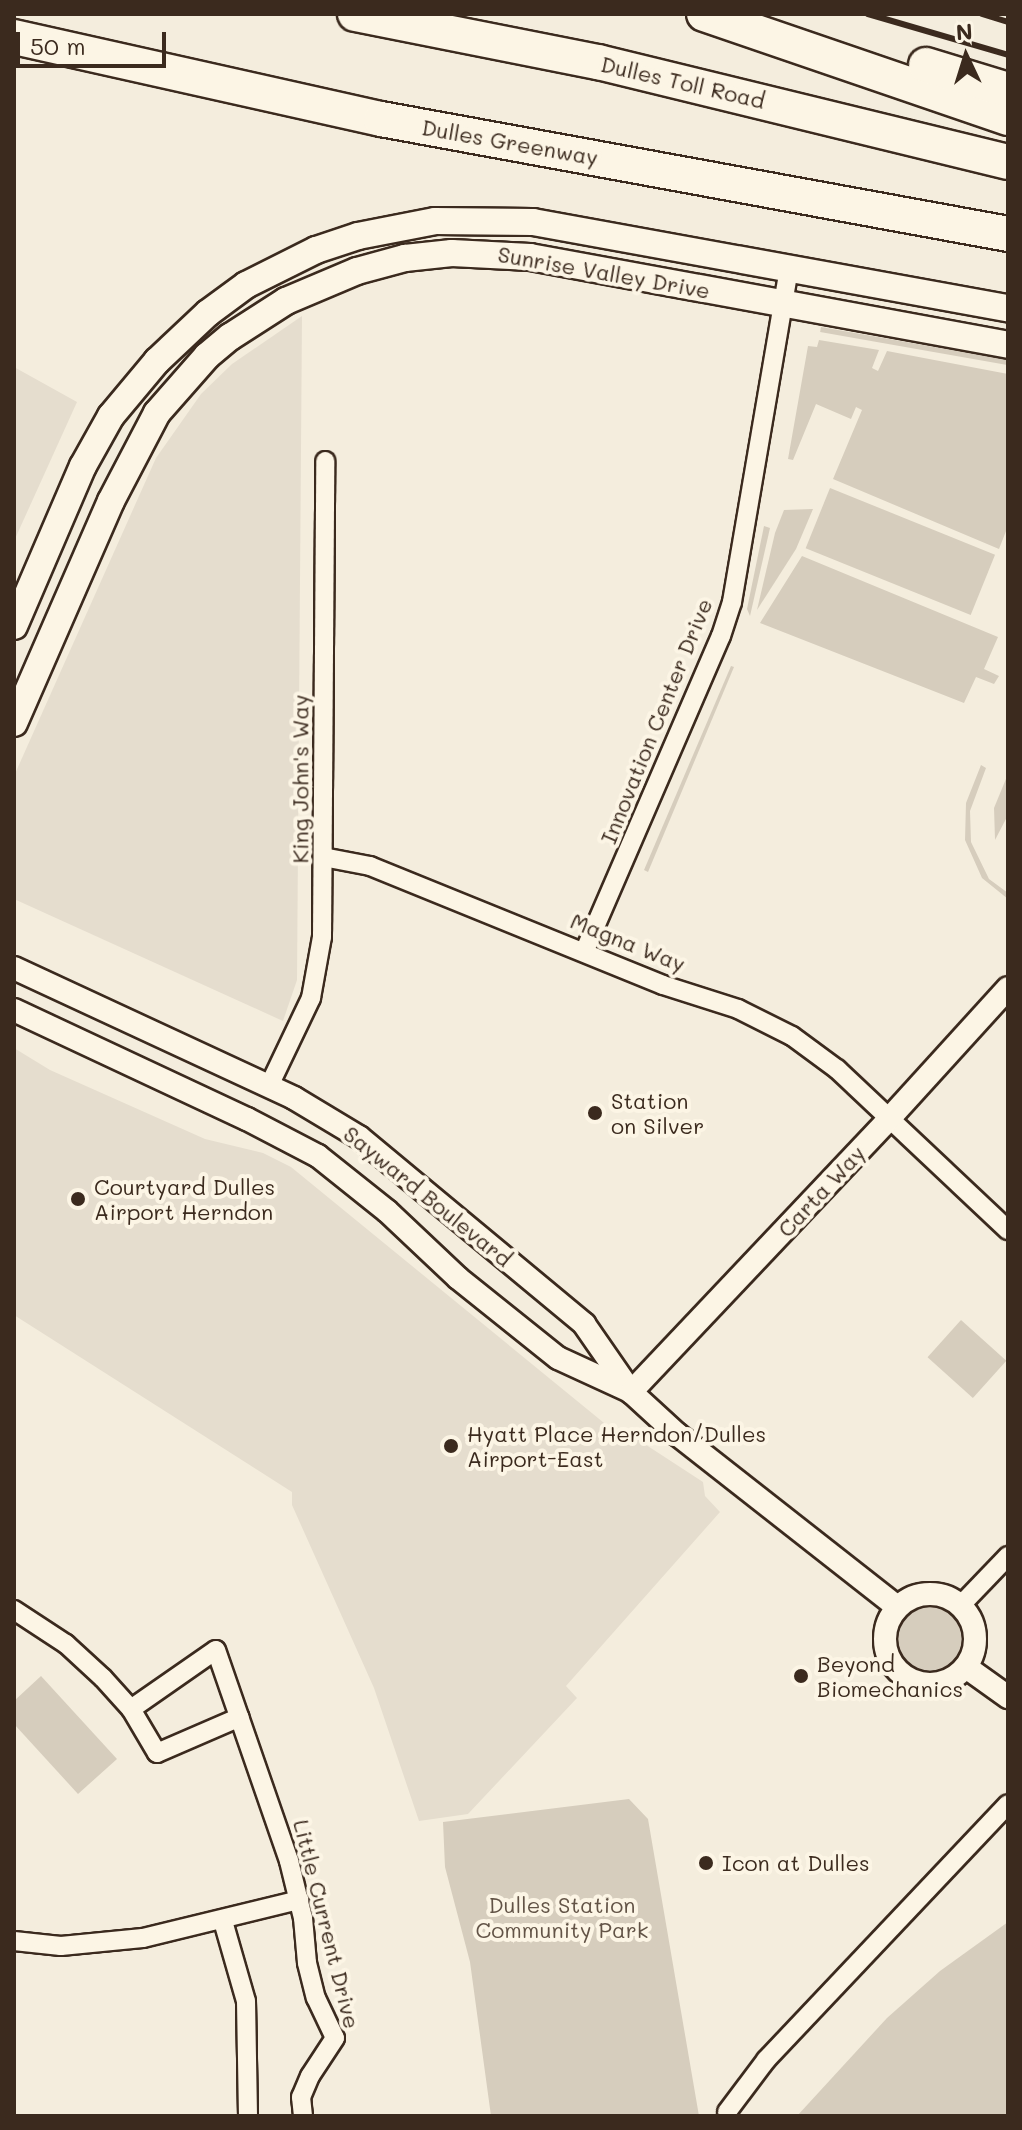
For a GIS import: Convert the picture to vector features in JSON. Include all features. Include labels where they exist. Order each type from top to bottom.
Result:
[{"type":"highway","name":"Dulles Toll Road","points":[[355,14],[598,62],[1008,162]]},
{"type":"highway","points":[[704,14],[1008,118]]},
{"type":"highway","points":[[736,14],[1008,90]]},
{"type":"highway","name":"Dulles Greenway","points":[[14,37],[381,119],[1008,234]]},
{"type":"main road","name":"Sunrise Valley Drive","points":[[14,626],[83,466],[111,416],[157,361],[208,313],[246,285],[316,250],[394,227],[479,219],[533,222],[1008,308]]},
{"type":"main road","name":"Sunrise Valley Drive","points":[[14,723],[111,501],[157,413],[207,356],[286,301],[357,271],[393,261],[474,252],[546,259],[1008,345]]},
{"type":"street","name":"Innovation Center Drive","points":[[585,950],[721,636],[732,602],[789,268]]},
{"type":"street","name":"King John's Way","points":[[269,1086],[311,998],[319,968],[323,857],[325,461]]},
{"type":"street","name":"Magna Way","points":[[323,857],[370,866],[585,950],[663,985],[738,1009],[792,1036],[837,1069],[1008,1230]]},
{"type":"street","name":"Sayward Boulevard","points":[[14,968],[269,1086],[359,1137],[584,1324],[631,1392],[708,1460],[897,1607]]},
{"type":"street","name":"Carta Way","points":[[631,1392],[1008,988]]},
{"type":"street","name":"Sayward Boulevard","points":[[14,1010],[247,1119],[318,1156],[387,1211],[458,1278],[558,1358],[631,1392]]},
{"type":"street","points":[[961,1605],[1008,1556]]},
{"type":"street","points":[[922,1594],[950,1598],[961,1605],[970,1616],[976,1642],[966,1667],[942,1683],[927,1684],[900,1673],[885,1648],[889,1619],[897,1607],[922,1594]]},
{"type":"street","points":[[14,1610],[66,1644],[131,1709],[157,1753],[240,1717]]},
{"type":"street","name":"Little Current Drive","points":[[131,1709],[216,1650],[267,1788],[299,1900],[316,1998],[335,2038],[310,2076],[301,2097],[303,2116]]},
{"type":"street","points":[[966,1667],[1008,1697]]},
{"type":"street","points":[[727,2112],[766,2060],[1008,1804]]},
{"type":"street","points":[[14,1941],[61,1946],[106,1943],[223,1921],[299,1900]]},
{"type":"street","points":[[223,1921],[246,2001],[248,2116]]},
{"type":"shaded area","points":[[302,316],[297,980],[283,1021],[14,899],[14,776],[156,458],[201,394],[232,364]]},
{"type":"shaded area","points":[[14,367],[77,402],[14,541]]},
{"type":"shaded area","points":[[14,1048],[50,1070],[205,1139],[263,1153],[291,1167],[631,1445],[637,1439],[703,1482],[705,1496],[720,1512],[566,1686],[577,1698],[468,1814],[419,1821],[374,1688],[292,1505],[292,1492],[14,1315]]},
{"type":"green space","points":[[821,327],[1008,360],[1007,365],[820,332]]},
{"type":"green space","points":[[819,340],[879,350],[872,368],[878,371],[887,351],[1008,374],[1008,526],[999,549],[833,479],[862,410],[856,407],[851,419],[816,404],[793,460],[788,459],[808,346],[817,347]]},
{"type":"green space","points":[[830,488],[995,555],[971,615],[806,548]]},
{"type":"green space","points":[[813,509],[796,549],[757,610],[775,533],[784,510]]},
{"type":"green space","points":[[764,526],[770,528],[750,616],[747,609]]},
{"type":"green space","points":[[802,556],[998,637],[984,669],[999,676],[994,684],[976,677],[964,703],[760,623]]},
{"type":"green space","points":[[731,666],[734,667],[648,872],[644,870]]},
{"type":"green space","points":[[981,765],[986,768],[970,811],[971,842],[989,879],[1008,893],[1008,899],[982,878],[965,840],[966,803]]},
{"type":"green space","points":[[1008,774],[1008,815],[995,840],[994,808]]},
{"type":"green space","points":[[961,1320],[1006,1361],[973,1398],[928,1357]]},
{"type":"green space","points":[[931,1607],[954,1617],[964,1640],[954,1663],[931,1673],[908,1663],[898,1640],[908,1617]]},
{"type":"green space","points":[[41,1676],[117,1759],[78,1794],[14,1724],[14,1701]]},
{"type":"green space","name":"Dulles Station Community Park","points":[[629,1799],[648,1819],[699,2116],[491,2116],[470,1962],[445,1867],[443,1822]]},
{"type":"green space","points":[[1008,1922],[1008,2116],[797,2116],[887,2018],[940,1971]]},
{"type":"railway","points":[[868,14],[1008,55]]},
{"type":"railway","points":[[982,14],[1008,22]]},
{"type":"place","name":"Station on Silver","points":[[595,1113]]},
{"type":"place","name":"Courtyard Dulles Airport Herndon","points":[[78,1199]]},
{"type":"place","name":"Hyatt Place Herndon/Dulles Airport-East","points":[[451,1446]]},
{"type":"place","name":"Beyond Biomechanics","points":[[801,1676]]},
{"type":"place","name":"Icon at Dulles","points":[[706,1863]]}]
